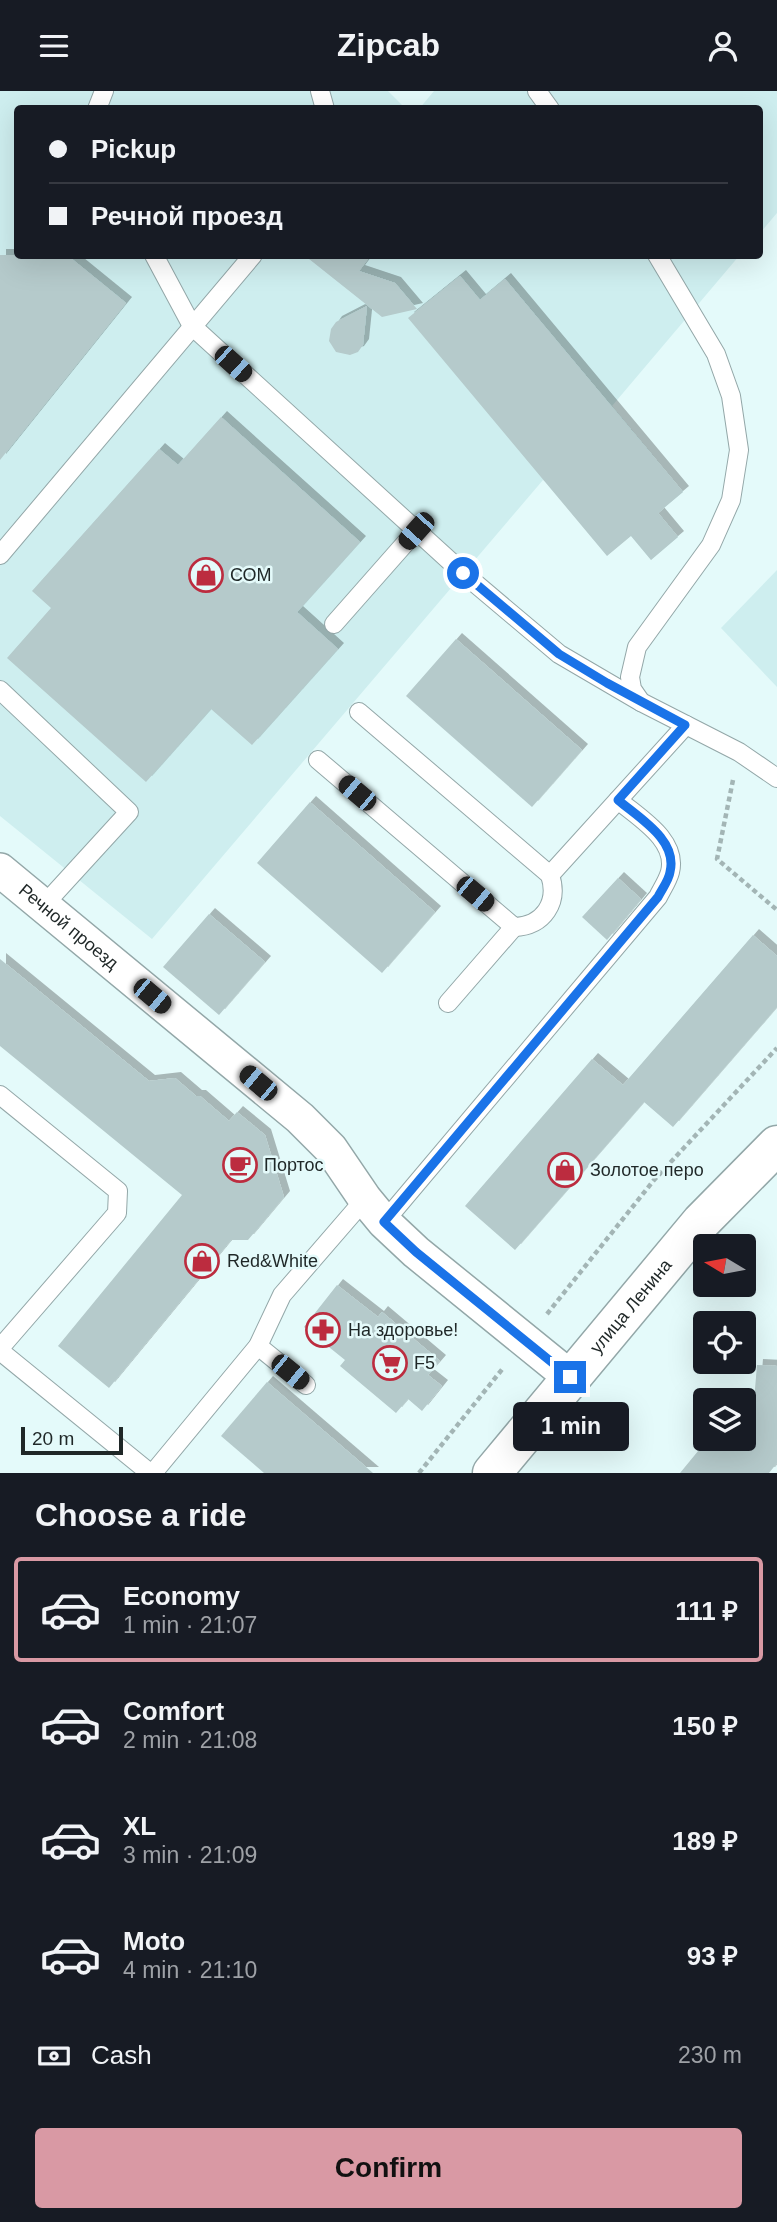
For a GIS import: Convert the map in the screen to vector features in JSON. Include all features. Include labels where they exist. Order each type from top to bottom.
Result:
[{"type":"main road","name":"улица Ленина","points":[[492,1473],[701,1222],[777,1145]]},
{"type":"street","name":"Речной проезд","points":[[0,870],[300,1118],[331,1149],[374,1210],[416,1252],[570,1377]]},
{"type":"lane","points":[[156,259],[192,326],[416,531],[559,654],[641,702],[739,752],[777,778]]},
{"type":"lane","points":[[0,555],[250,259]]},
{"type":"lane","points":[[641,702],[632,689],[630,677],[637,647],[711,545],[731,500],[738,450],[731,396],[716,354],[659,259]]},
{"type":"lane","points":[[334,624],[416,531]]},
{"type":"lane","points":[[0,690],[130,812],[43,906]]},
{"type":"lane","points":[[359,712],[550,875],[553,897],[544,915],[536,922],[514,927],[448,1003]]},
{"type":"lane","points":[[550,875],[685,725]]},
{"type":"lane","points":[[318,760],[514,927]]},
{"type":"lane","points":[[0,1095],[117,1191],[117,1213],[0,1350],[152,1473],[258,1346],[282,1295],[374,1210],[658,897],[670,874],[672,857],[661,837],[618,800]]},
{"type":"lane","points":[[258,1346],[306,1385]]},
{"type":"path","points":[[739,752],[718,859],[777,911]]},
{"type":"path","points":[[419,1473],[654,1180],[777,1048]]},
{"type":"shaded area","points":[[0,91],[388,91],[402,105],[14,105],[14,259],[736,259],[612,406],[683,492],[658,513],[678,537],[651,560],[631,536],[543,480],[152,939],[0,816]]},
{"type":"shaded area","points":[[434,91],[777,91],[777,213],[763,229],[763,105],[422,105]]},
{"type":"shaded area","points":[[777,570],[777,687],[721,628]]},
{"type":"building","points":[[0,255],[14,255],[14,259],[72,259],[126,303],[0,460]]},
{"type":"building","points":[[309,259],[368,259],[359,271],[395,283],[417,309],[382,317]]},
{"type":"building","points":[[460,276],[480,300],[505,279],[683,492],[658,513],[678,537],[651,560],[631,536],[607,556],[408,318]]},
{"type":"building","points":[[367,306],[363,345],[358,352],[350,355],[336,352],[329,341],[331,329],[336,322]]},
{"type":"building","name":"СОМ","points":[[221,417],[360,542],[297,612],[338,649],[252,745],[211,709],[146,782],[7,658],[51,608],[32,591],[159,449],[178,465]]},
{"type":"building","points":[[456,639],[582,750],[532,807],[406,696]]},
{"type":"building","points":[[310,802],[435,912],[382,973],[257,863]]},
{"type":"building","points":[[618,878],[641,899],[607,940],[582,917]]},
{"type":"building","points":[[209,914],[265,962],[219,1015],[163,967]]},
{"type":"building","points":[[753,935],[777,956],[777,1007],[673,1127],[644,1102],[515,1250],[465,1206],[592,1059],[623,1085]]},
{"type":"building","points":[[0,959],[149,1081],[175,1078],[229,1121],[237,1112],[265,1135],[284,1197],[248,1240],[231,1240],[109,1388],[58,1346],[182,1195],[0,1046]]},
{"type":"building","name":"F5","points":[[337,1285],[378,1317],[382,1312],[440,1361],[428,1375],[442,1386],[422,1411],[408,1399],[396,1413],[340,1366],[345,1360],[304,1327]]},
{"type":"building","points":[[757,1365],[777,1366],[777,1463],[769,1473],[680,1473],[698,1451],[756,1451]]},
{"type":"building","points":[[267,1382],[373,1473],[264,1473],[221,1436]]},
{"type":"place","name":"СОМ","points":[[206,575]]},
{"type":"place","name":"Портос","points":[[240,1165]]},
{"type":"place","name":"Золотое перо","points":[[565,1170]]},
{"type":"place","name":"Red&White","points":[[202,1261]]},
{"type":"place","name":"На здоровье!","points":[[323,1330]]},
{"type":"place","name":"F5","points":[[390,1363]]},
{"type":"route","points":[[463,573],[559,654],[590,674],[685,725],[618,800],[661,837],[672,857],[670,874],[658,897],[384,1222],[416,1252],[570,1377]]}]
